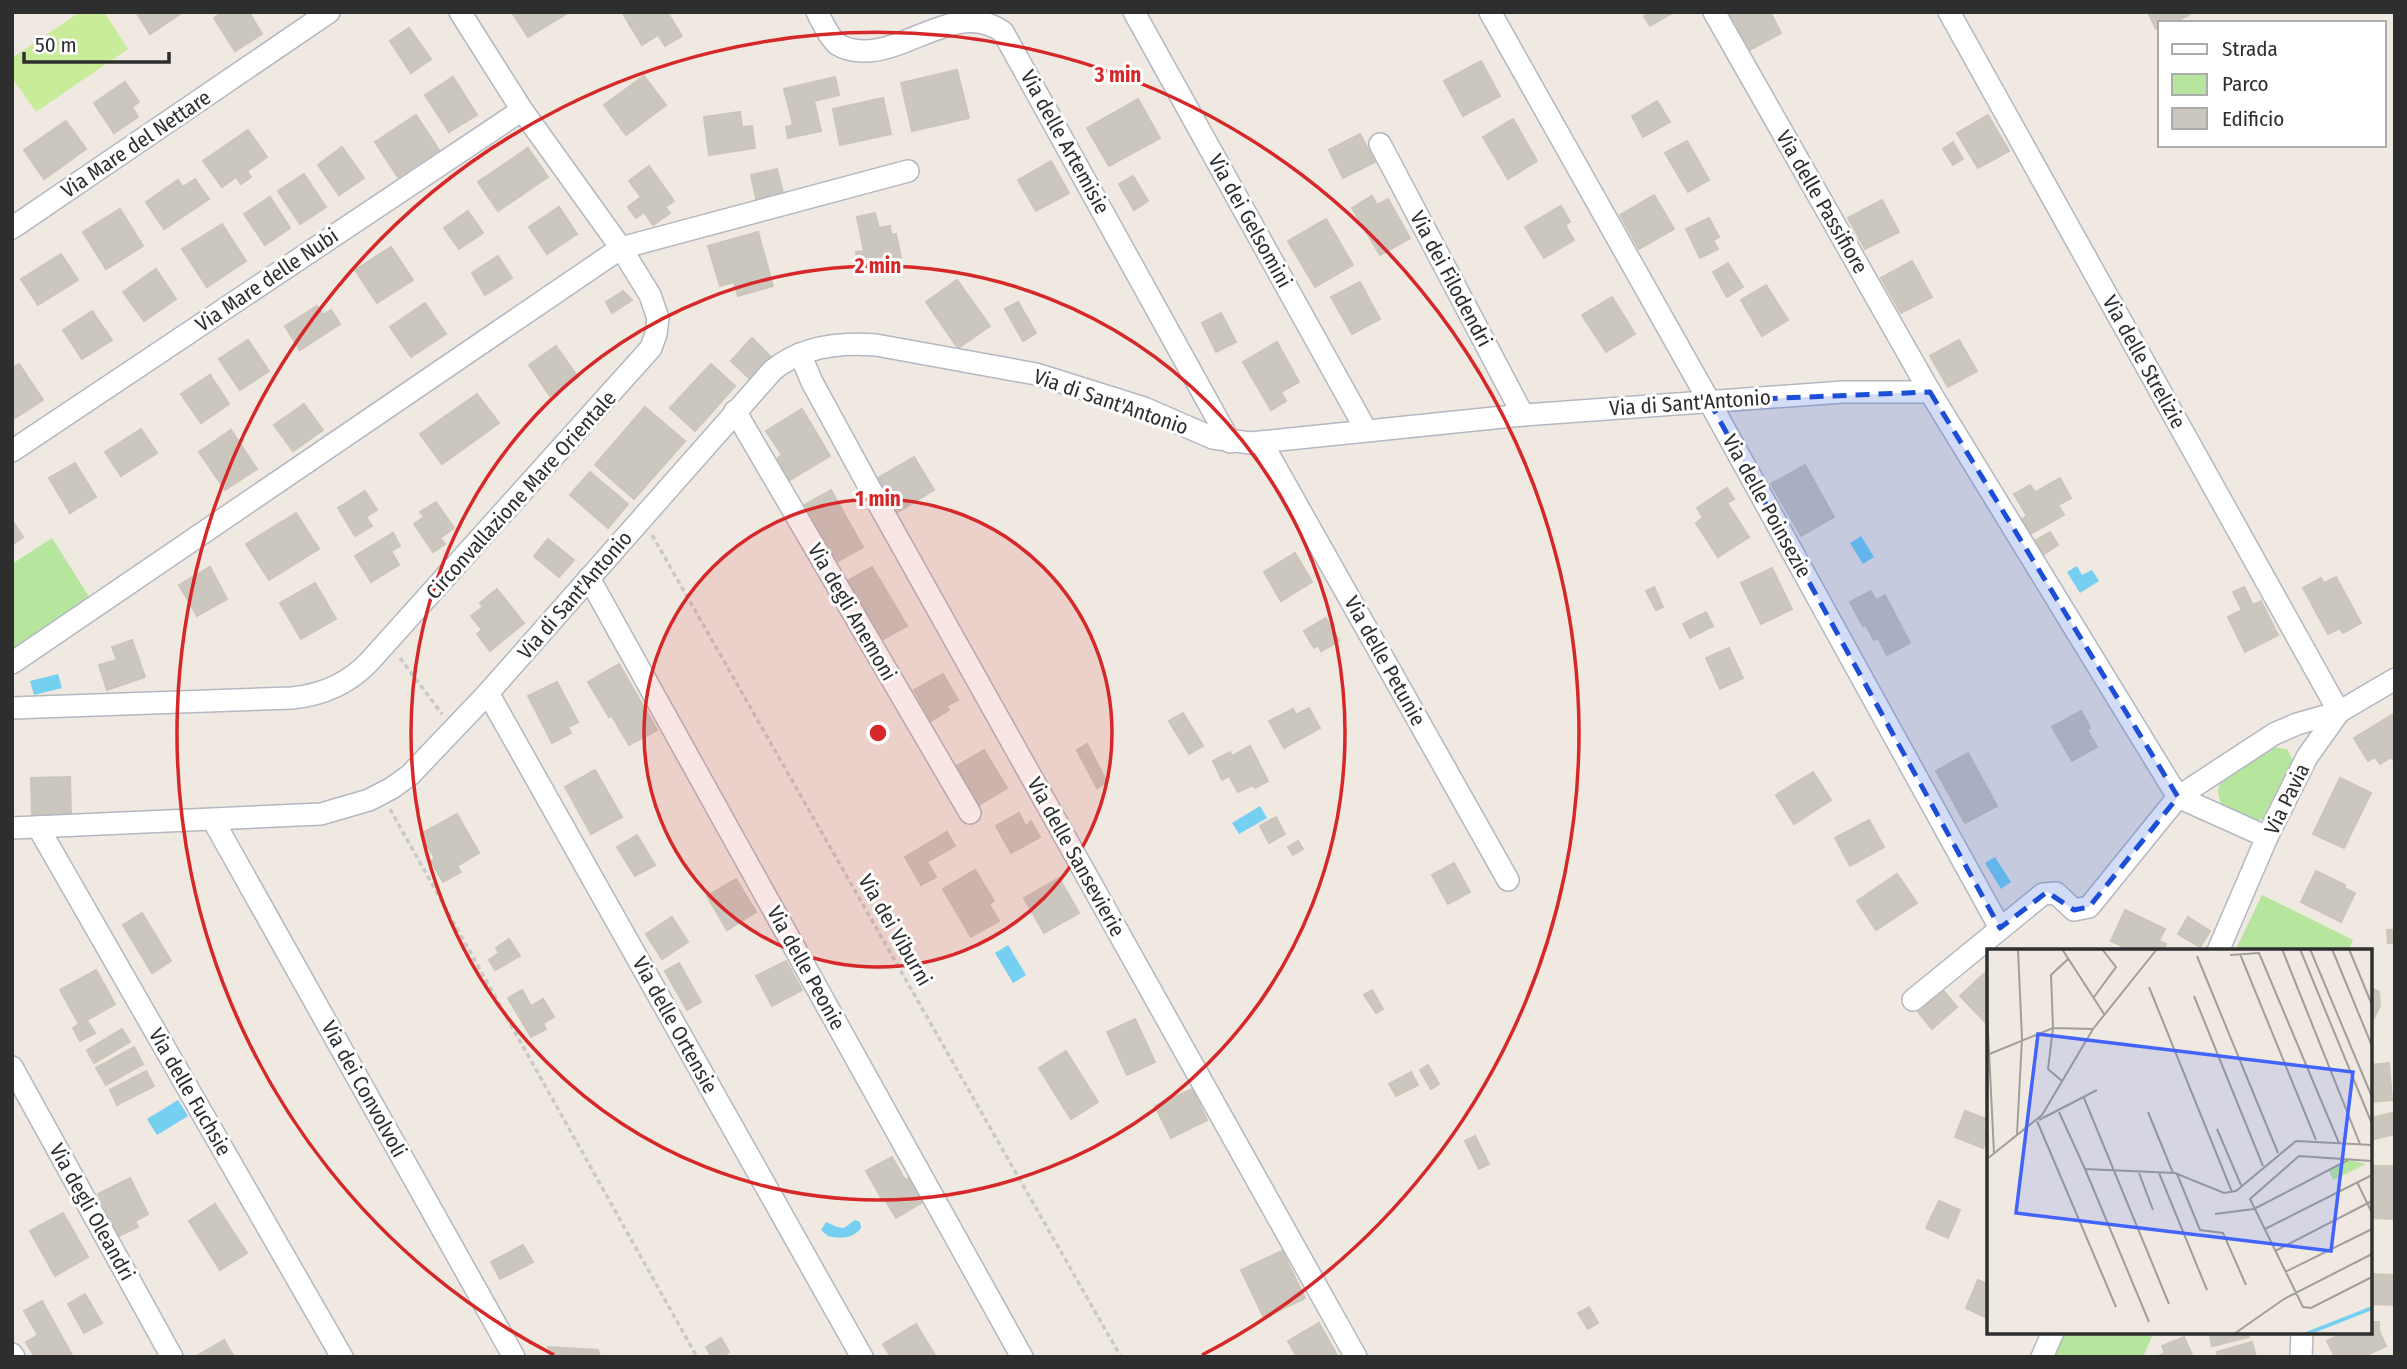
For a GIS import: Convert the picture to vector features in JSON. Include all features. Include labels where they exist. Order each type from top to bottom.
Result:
[{"type":"street","name":"Via Mare del Nettare","points":[[12,228],[329,12]]},
{"type":"street","name":"Circonvallazione Mare Orientale","points":[[12,708],[310,696],[349,680],[387,642],[651,348],[657,327],[655,306],[621,248],[522,110],[460,12]]},
{"type":"street","name":"Via delle Artemisie","points":[[817,12],[835,41],[845,48],[860,51],[894,46],[954,18],[983,20],[1003,32],[1230,442]]},
{"type":"street","name":"Via dei Gelsomini","points":[[1134,12],[1366,430]]},
{"type":"street","name":"Via delle Poinsezie","points":[[1490,12],[1709,401],[2000,928]]},
{"type":"street","name":"Via delle Passifiore","points":[[1714,12],[1930,392]]},
{"type":"street","name":"Via delle Strelizie","points":[[1949,12],[2339,712]]},
{"type":"street","name":"Via Mare delle Nubi","points":[[12,450],[522,110]]},
{"type":"street","name":"Via dei Filodendri","points":[[1380,144],[1523,415]]},
{"type":"street","points":[[12,663],[621,248],[908,171]]},
{"type":"street","name":"Via di Sant'Antonio","points":[[12,828],[321,814],[357,805],[382,794],[410,775],[488,693],[773,370],[800,354],[829,346],[867,345],[1019,370],[1122,401],[1202,434],[1230,442],[1262,443],[1523,415],[1709,401],[1843,392],[1930,392]]},
{"type":"street","name":"Via delle Sansevierie","points":[[800,354],[811,382],[1356,1357]]},
{"type":"street","points":[[1930,392],[2178,797],[2267,837]]},
{"type":"street","name":"Via degli Anemoni","points":[[735,411],[970,813]]},
{"type":"street","name":"Via delle Petunie","points":[[1262,443],[1508,880]]},
{"type":"street","name":"Via delle Peonie","points":[[589,579],[1023,1357]]},
{"type":"street","name":"Via Pavia","points":[[2219,949],[2267,837],[2307,757],[2339,712],[2395,679]]},
{"type":"street","name":"Via delle Ortensie","points":[[488,693],[862,1357]]},
{"type":"street","points":[[1913,1000],[2039,896],[2047,892],[2059,895],[2074,910],[2090,908],[2178,797],[2274,734],[2339,712]]},
{"type":"street","name":"Via dei Convolvoli","points":[[213,820],[514,1357]]},
{"type":"street","name":"Via delle Fuchsie","points":[[38,827],[342,1357]]},
{"type":"street","name":"Via degli Oleandri","points":[[12,1067],[172,1357]]},
{"type":"street","points":[[2042,1357],[2052,1334]]},
{"type":"street","points":[[2301,1357],[2302,1334]]},
{"type":"path","name":"Via dei Viburni","points":[[643,518],[1121,1357]]},
{"type":"path","points":[[387,642],[453,729]]},
{"type":"path","points":[[382,794],[697,1357]]},
{"type":"highlighted area","points":[[1930,392],[2178,797],[2089,907],[2074,910],[2047,892],[2000,928],[1709,401]]},
{"type":"green space","points":[[80,12],[104,12],[128,49],[36,112],[12,78],[12,58]]},
{"type":"green space","points":[[52,538],[91,600],[12,656],[12,564]]},
{"type":"green space","points":[[2273,747],[2287,749],[2295,765],[2269,816],[2256,821],[2223,807],[2218,795],[2224,776],[2242,762]]},
{"type":"green space","points":[[2262,895],[2353,940],[2349,949],[2236,949]]},
{"type":"green space","points":[[2062,1334],[2153,1334],[2143,1357],[2052,1357]]},
{"type":"water","points":[[1861,536],[1874,557],[1863,564],[1850,543]]},
{"type":"water","points":[[2077,566],[2082,575],[2092,570],[2099,581],[2080,593],[2067,572]]},
{"type":"water","points":[[58,674],[62,688],[34,695],[30,681]]},
{"type":"water","points":[[1260,806],[1267,818],[1239,834],[1232,823]]},
{"type":"water","points":[[1995,857],[2011,882],[2001,889],[1985,863]]},
{"type":"water","points":[[1008,945],[1026,975],[1013,983],[995,953]]},
{"type":"water","points":[[178,1100],[188,1116],[157,1135],[147,1119]]},
{"type":"water","points":[[855,1220],[860,1222],[861,1228],[850,1236],[828,1236],[821,1230],[826,1222],[844,1228]]},
{"type":"building","points":[[136,12],[183,12],[150,34]]},
{"type":"building","points":[[223,12],[249,12],[262,34],[235,51],[214,18]]},
{"type":"building","points":[[622,12],[667,12],[682,36],[665,46],[658,35],[642,45]]},
{"type":"building","points":[[1646,12],[1674,12],[1650,26],[1644,16]]},
{"type":"building","points":[[1729,12],[1774,12],[1771,14],[1781,33],[1750,50]]},
{"type":"building","points":[[2148,12],[2187,12],[2189,15],[2180,19],[2181,21],[2158,21],[2156,29]]},
{"type":"building","points":[[513,14],[566,14],[528,37]]},
{"type":"building","points":[[409,28],[431,59],[411,73],[390,41]]},
{"type":"building","points":[[1481,61],[1500,96],[1463,116],[1444,81]]},
{"type":"building","points":[[957,70],[969,118],[912,131],[901,83]]},
{"type":"building","points":[[644,76],[666,105],[626,135],[604,105]]},
{"type":"building","points":[[453,77],[477,115],[449,132],[425,95]]},
{"type":"building","points":[[835,77],[839,95],[814,101],[821,131],[788,138],[786,127],[793,125],[784,89]]},
{"type":"building","points":[[125,82],[139,102],[132,107],[138,117],[114,133],[94,103]]},
{"type":"building","points":[[883,98],[891,134],[840,145],[833,109]]},
{"type":"building","points":[[1138,99],[1160,138],[1109,166],[1087,128]]},
{"type":"building","points":[[1657,101],[1670,122],[1643,137],[1632,116]]},
{"type":"building","points":[[740,112],[742,127],[752,126],[755,148],[709,155],[704,117]]},
{"type":"building","points":[[416,115],[439,150],[398,177],[375,142]]},
{"type":"building","points":[[1988,115],[2009,151],[1978,168],[1957,133]]},
{"type":"building","points":[[1513,119],[1537,161],[1508,179],[1483,137]]},
{"type":"building","points":[[66,121],[86,149],[44,179],[24,150]]},
{"type":"building","points":[[248,130],[267,157],[247,171],[251,177],[241,184],[236,177],[222,187],[203,161]]},
{"type":"building","points":[[1360,134],[1375,162],[1343,178],[1329,150]]},
{"type":"building","points":[[1687,141],[1709,180],[1688,192],[1665,153]]},
{"type":"building","points":[[1953,142],[1963,159],[1953,165],[1943,149]]},
{"type":"building","points":[[342,147],[364,178],[339,195],[318,165]]},
{"type":"building","points":[[528,148],[548,177],[498,211],[478,182]]},
{"type":"building","points":[[1051,161],[1069,193],[1036,211],[1018,180]]},
{"type":"building","points":[[649,166],[674,201],[665,207],[670,213],[653,225],[644,212],[636,218],[628,207],[641,197],[629,181]]},
{"type":"building","points":[[777,169],[784,197],[757,203],[751,175]]},
{"type":"building","points":[[304,174],[326,207],[300,224],[278,191]]},
{"type":"building","points":[[1133,176],[1148,201],[1134,210],[1119,184]]},
{"type":"building","points":[[195,179],[209,199],[164,229],[146,202],[178,180],[183,187]]},
{"type":"building","points":[[1654,195],[1674,229],[1639,249],[1620,215]]},
{"type":"building","points":[[1372,196],[1377,205],[1388,199],[1410,238],[1380,255],[1352,208]]},
{"type":"building","points":[[270,197],[290,228],[265,245],[244,214]]},
{"type":"building","points":[[1882,200],[1899,232],[1865,249],[1848,218]]},
{"type":"building","points":[[1561,206],[1570,222],[1565,225],[1574,240],[1544,258],[1525,227]]},
{"type":"building","points":[[559,207],[577,234],[547,254],[529,227]]},
{"type":"building","points":[[120,209],[143,246],[106,269],[83,232]]},
{"type":"building","points":[[468,211],[483,233],[459,249],[444,228]]},
{"type":"building","points":[[875,213],[879,228],[890,226],[891,235],[896,234],[901,258],[859,267],[856,252],[864,251],[857,217]]},
{"type":"building","points":[[1709,218],[1719,237],[1713,240],[1718,249],[1700,258],[1686,229]]},
{"type":"building","points":[[1326,219],[1353,265],[1315,287],[1288,241]]},
{"type":"building","points":[[222,224],[246,261],[207,287],[182,249]]},
{"type":"building","points":[[758,232],[773,286],[738,296],[734,282],[720,286],[708,246]]},
{"type":"building","points":[[391,247],[413,280],[377,303],[355,270]]},
{"type":"building","points":[[61,254],[78,280],[38,305],[21,279]]},
{"type":"building","points":[[498,256],[512,278],[485,295],[472,273]]},
{"type":"building","points":[[1912,261],[1932,297],[1901,313],[1881,278]]},
{"type":"building","points":[[1728,263],[1743,287],[1727,297],[1713,272]]},
{"type":"building","points":[[156,269],[176,299],[144,321],[123,292]]},
{"type":"building","points":[[957,280],[990,326],[958,348],[926,302]]},
{"type":"building","points":[[1360,282],[1380,319],[1352,334],[1331,297]]},
{"type":"building","points":[[1766,285],[1788,320],[1762,336],[1741,300]]},
{"type":"building","points":[[623,291],[632,300],[612,313],[606,302]]},
{"type":"building","points":[[1612,297],[1635,334],[1606,352],[1582,315]]},
{"type":"building","points":[[1018,302],[1036,333],[1023,341],[1005,309]]},
{"type":"building","points":[[425,303],[446,334],[411,357],[390,327]]},
{"type":"building","points":[[317,306],[323,315],[331,310],[340,324],[300,350],[285,326]]},
{"type":"building","points":[[92,311],[112,340],[82,359],[63,330]]},
{"type":"building","points":[[1221,313],[1236,342],[1216,352],[1202,323]]},
{"type":"building","points":[[752,338],[770,356],[751,380],[731,361]]},
{"type":"building","points":[[248,340],[269,371],[240,390],[219,359]]},
{"type":"building","points":[[1959,340],[1977,371],[1948,387],[1930,356]]},
{"type":"building","points":[[1277,342],[1299,382],[1281,392],[1286,401],[1271,410],[1243,362]]},
{"type":"building","points":[[556,346],[578,377],[550,396],[529,365]]},
{"type":"building","points":[[19,364],[43,400],[12,420],[12,368]]},
{"type":"building","points":[[711,364],[735,386],[695,431],[670,408]]},
{"type":"building","points":[[210,375],[229,404],[201,423],[181,394]]},
{"type":"building","points":[[477,394],[499,423],[442,464],[420,434]]},
{"type":"building","points":[[304,404],[323,430],[293,451],[274,425]]},
{"type":"building","points":[[645,407],[685,441],[634,499],[595,465]]},
{"type":"building","points":[[802,409],[830,456],[785,483],[772,462],[782,455],[766,431]]},
{"type":"building","points":[[141,429],[157,453],[121,476],[105,452]]},
{"type":"building","points":[[231,430],[257,469],[225,490],[199,452]]},
{"type":"building","points":[[914,457],[934,490],[896,513],[876,479]]},
{"type":"building","points":[[75,463],[96,497],[70,513],[49,478]]},
{"type":"building","points":[[1805,465],[1834,517],[1801,536],[1771,484]]},
{"type":"building","points":[[590,472],[628,504],[608,528],[570,495]]},
{"type":"building","points":[[2060,478],[2071,498],[2058,505],[2064,515],[2025,537],[2017,522],[2027,516],[2014,494],[2030,485],[2035,492]]},
{"type":"building","points":[[1727,488],[1734,499],[1727,503],[1749,537],[1718,557],[1696,523],[1703,518],[1697,508]]},
{"type":"building","points":[[831,490],[863,547],[835,563],[803,506]]},
{"type":"building","points":[[365,491],[377,510],[366,517],[372,526],[355,536],[338,508]]},
{"type":"building","points":[[436,502],[454,528],[440,538],[445,544],[433,552],[414,524],[424,517],[420,512]]},
{"type":"building","points":[[296,513],[319,549],[269,580],[246,544]]},
{"type":"building","points":[[12,520],[23,537],[12,545]]},
{"type":"building","points":[[2050,532],[2058,545],[2044,554],[2036,540]]},
{"type":"building","points":[[393,533],[400,546],[391,551],[399,565],[371,582],[355,556]]},
{"type":"building","points":[[548,539],[574,560],[559,577],[534,556]]},
{"type":"building","points":[[1295,553],[1312,582],[1281,601],[1264,572]]},
{"type":"building","points":[[210,567],[227,599],[197,616],[179,585]]},
{"type":"building","points":[[872,567],[907,626],[880,641],[845,582]]},
{"type":"building","points":[[1772,568],[1792,609],[1761,624],[1741,583]]},
{"type":"building","points":[[2336,577],[2361,623],[2343,633],[2340,628],[2328,634],[2303,588],[2321,578],[2324,583]]},
{"type":"building","points":[[315,583],[336,619],[301,639],[280,603]]},
{"type":"building","points":[[1654,587],[1663,607],[1656,610],[1646,591]]},
{"type":"building","points":[[2244,587],[2253,605],[2261,601],[2278,635],[2245,652],[2228,617],[2242,610],[2233,592]]},
{"type":"building","points":[[497,589],[524,623],[490,651],[477,634],[482,630],[471,616],[483,607],[480,603]]},
{"type":"building","points":[[1871,591],[1876,600],[1885,595],[1910,643],[1887,655],[1878,638],[1874,640],[1866,625],[1863,626],[1850,602]]},
{"type":"building","points":[[1706,612],[1713,626],[1690,638],[1683,624]]},
{"type":"building","points":[[1326,618],[1339,641],[1321,651],[1318,645],[1314,648],[1304,631]]},
{"type":"building","points":[[132,640],[145,677],[107,690],[99,665],[117,660],[112,647]]},
{"type":"building","points":[[1729,648],[1743,678],[1720,689],[1706,658]]},
{"type":"building","points":[[619,664],[657,730],[629,745],[588,682]]},
{"type":"building","points":[[943,674],[958,700],[946,706],[949,710],[931,721],[914,690]]},
{"type":"building","points":[[557,682],[578,722],[568,727],[571,733],[552,743],[528,696]]},
{"type":"building","points":[[1309,708],[1320,728],[1284,748],[1269,721],[1293,709],[1296,715]]},
{"type":"building","points":[[2081,711],[2090,728],[2087,730],[2097,747],[2072,761],[2052,727]]},
{"type":"building","points":[[1183,713],[1203,746],[1189,754],[1169,721]]},
{"type":"building","points":[[2395,713],[2395,762],[2391,757],[2380,764],[2375,757],[2368,761],[2354,738]]},
{"type":"building","points":[[1087,744],[1107,782],[1097,788],[1077,750]]},
{"type":"building","points":[[1250,746],[1268,781],[1238,792],[1229,776],[1222,780],[1213,761],[1230,752],[1232,756]]},
{"type":"building","points":[[984,750],[1007,788],[979,805],[955,767]]},
{"type":"building","points":[[1968,753],[1997,806],[1965,823],[1936,771]]},
{"type":"building","points":[[595,770],[622,817],[591,834],[565,787]]},
{"type":"building","points":[[1813,772],[1831,800],[1794,824],[1776,795]]},
{"type":"building","points":[[70,777],[71,814],[32,816],[31,778]]},
{"type":"building","points":[[2340,778],[2371,793],[2344,848],[2313,834]]},
{"type":"building","points":[[1019,813],[1026,827],[1031,821],[1040,837],[1011,853],[996,826]]},
{"type":"building","points":[[457,814],[479,853],[457,866],[461,872],[443,882],[431,861],[435,859],[421,834]]},
{"type":"building","points":[[1276,817],[1285,834],[1269,843],[1260,826]]},
{"type":"building","points":[[1869,820],[1884,847],[1850,866],[1835,838]]},
{"type":"building","points":[[947,832],[955,846],[927,862],[936,877],[921,885],[905,857]]},
{"type":"building","points":[[637,835],[655,865],[635,876],[617,847]]},
{"type":"building","points":[[1298,841],[1303,849],[1293,855],[1288,847]]},
{"type":"building","points":[[1454,863],[1470,892],[1448,904],[1432,875]]},
{"type":"building","points":[[975,870],[994,901],[989,904],[999,921],[971,937],[943,889]]},
{"type":"building","points":[[2316,871],[2355,893],[2341,922],[2301,902]]},
{"type":"building","points":[[1897,874],[1917,903],[1876,930],[1857,901]]},
{"type":"building","points":[[1059,878],[1079,913],[1044,933],[1024,898]]},
{"type":"building","points":[[736,879],[756,912],[727,930],[707,896]]},
{"type":"building","points":[[2125,910],[2165,929],[2159,941],[2166,944],[2164,949],[2120,949],[2122,946],[2111,941]]},
{"type":"building","points":[[142,913],[171,961],[152,973],[123,925]]},
{"type":"building","points":[[672,917],[688,942],[662,959],[646,934]]},
{"type":"building","points":[[2188,917],[2210,931],[2200,947],[2178,934]]},
{"type":"building","points":[[2387,930],[2395,930],[2395,943],[2388,943]]},
{"type":"building","points":[[509,939],[520,956],[495,970],[489,960],[499,953],[496,948]]},
{"type":"building","points":[[786,961],[802,990],[772,1006],[756,976]]},
{"type":"building","points":[[679,963],[701,1002],[687,1010],[665,971]]},
{"type":"building","points":[[96,970],[115,1004],[87,1020],[95,1033],[80,1041],[73,1028],[79,1024],[60,990]]},
{"type":"building","points":[[1987,971],[1987,1024],[1960,996]]},
{"type":"building","points":[[1940,987],[1957,1007],[1932,1029],[1915,1008]]},
{"type":"building","points":[[2372,988],[2379,992],[2380,1006],[2372,1022]]},
{"type":"building","points":[[522,990],[531,1006],[543,999],[554,1017],[543,1023],[546,1029],[531,1037],[508,998]]},
{"type":"building","points":[[1372,990],[1383,1009],[1376,1013],[1364,995]]},
{"type":"building","points":[[1135,1019],[1155,1062],[1127,1075],[1107,1032]]},
{"type":"building","points":[[122,1029],[130,1042],[94,1063],[87,1050]]},
{"type":"building","points":[[134,1047],[143,1064],[106,1085],[96,1068]]},
{"type":"building","points":[[1066,1051],[1098,1102],[1071,1119],[1039,1068]]},
{"type":"building","points":[[2389,1063],[2392,1100],[2372,1102],[2372,1065]]},
{"type":"building","points":[[1428,1065],[1439,1084],[1431,1089],[1420,1070]]},
{"type":"building","points":[[146,1071],[154,1086],[117,1105],[110,1090]]},
{"type":"building","points":[[1411,1072],[1418,1085],[1396,1096],[1389,1084]]},
{"type":"building","points":[[1192,1089],[1207,1120],[1171,1138],[1155,1106]]},
{"type":"building","points":[[1965,1111],[1987,1119],[1987,1138],[1983,1148],[1955,1137]]},
{"type":"building","points":[[2392,1113],[2395,1134],[2372,1140],[2372,1118]]},
{"type":"building","points":[[1475,1136],[1489,1164],[1479,1169],[1465,1141]]},
{"type":"building","points":[[892,1157],[905,1180],[909,1178],[923,1202],[896,1218],[866,1171]]},
{"type":"building","points":[[2372,1166],[2395,1166],[2395,1219],[2372,1218]]},
{"type":"building","points":[[130,1178],[148,1214],[135,1221],[138,1227],[119,1236],[98,1194]]},
{"type":"building","points":[[1939,1201],[1960,1210],[1948,1238],[1926,1228]]},
{"type":"building","points":[[215,1204],[247,1253],[220,1270],[189,1221]]},
{"type":"building","points":[[63,1213],[88,1257],[55,1276],[30,1231]]},
{"type":"building","points":[[523,1245],[533,1262],[500,1279],[491,1262]]},
{"type":"building","points":[[1282,1251],[1305,1298],[1264,1318],[1241,1270]]},
{"type":"building","points":[[2372,1274],[2395,1275],[2395,1305],[2372,1304]]},
{"type":"building","points":[[1978,1280],[1987,1284],[1987,1318],[1966,1308]]},
{"type":"building","points":[[85,1294],[102,1323],[84,1333],[68,1304]]},
{"type":"building","points":[[42,1301],[73,1357],[35,1357],[26,1342],[38,1335],[24,1311]]},
{"type":"building","points":[[1589,1307],[1598,1323],[1588,1329],[1578,1313]]},
{"type":"building","points":[[2372,1322],[2379,1322],[2379,1331],[2386,1346],[2363,1357],[2335,1357],[2327,1341],[2341,1334],[2372,1334]]},
{"type":"building","points":[[1319,1323],[1338,1357],[1297,1357],[1288,1341]]},
{"type":"building","points":[[916,1324],[936,1357],[891,1357],[883,1344]]},
{"type":"building","points":[[2209,1334],[2248,1334],[2249,1337],[2212,1346]]},
{"type":"building","points":[[2184,1337],[2193,1357],[2156,1357],[2165,1353],[2162,1346]]},
{"type":"building","points":[[721,1338],[729,1352],[722,1357],[712,1357],[706,1347]]},
{"type":"building","points":[[224,1340],[234,1357],[195,1357]]},
{"type":"building","points":[[2252,1342],[2256,1357],[2218,1357],[2217,1352]]},
{"type":"building","points":[[548,1347],[598,1350],[600,1357],[552,1357]]}]
